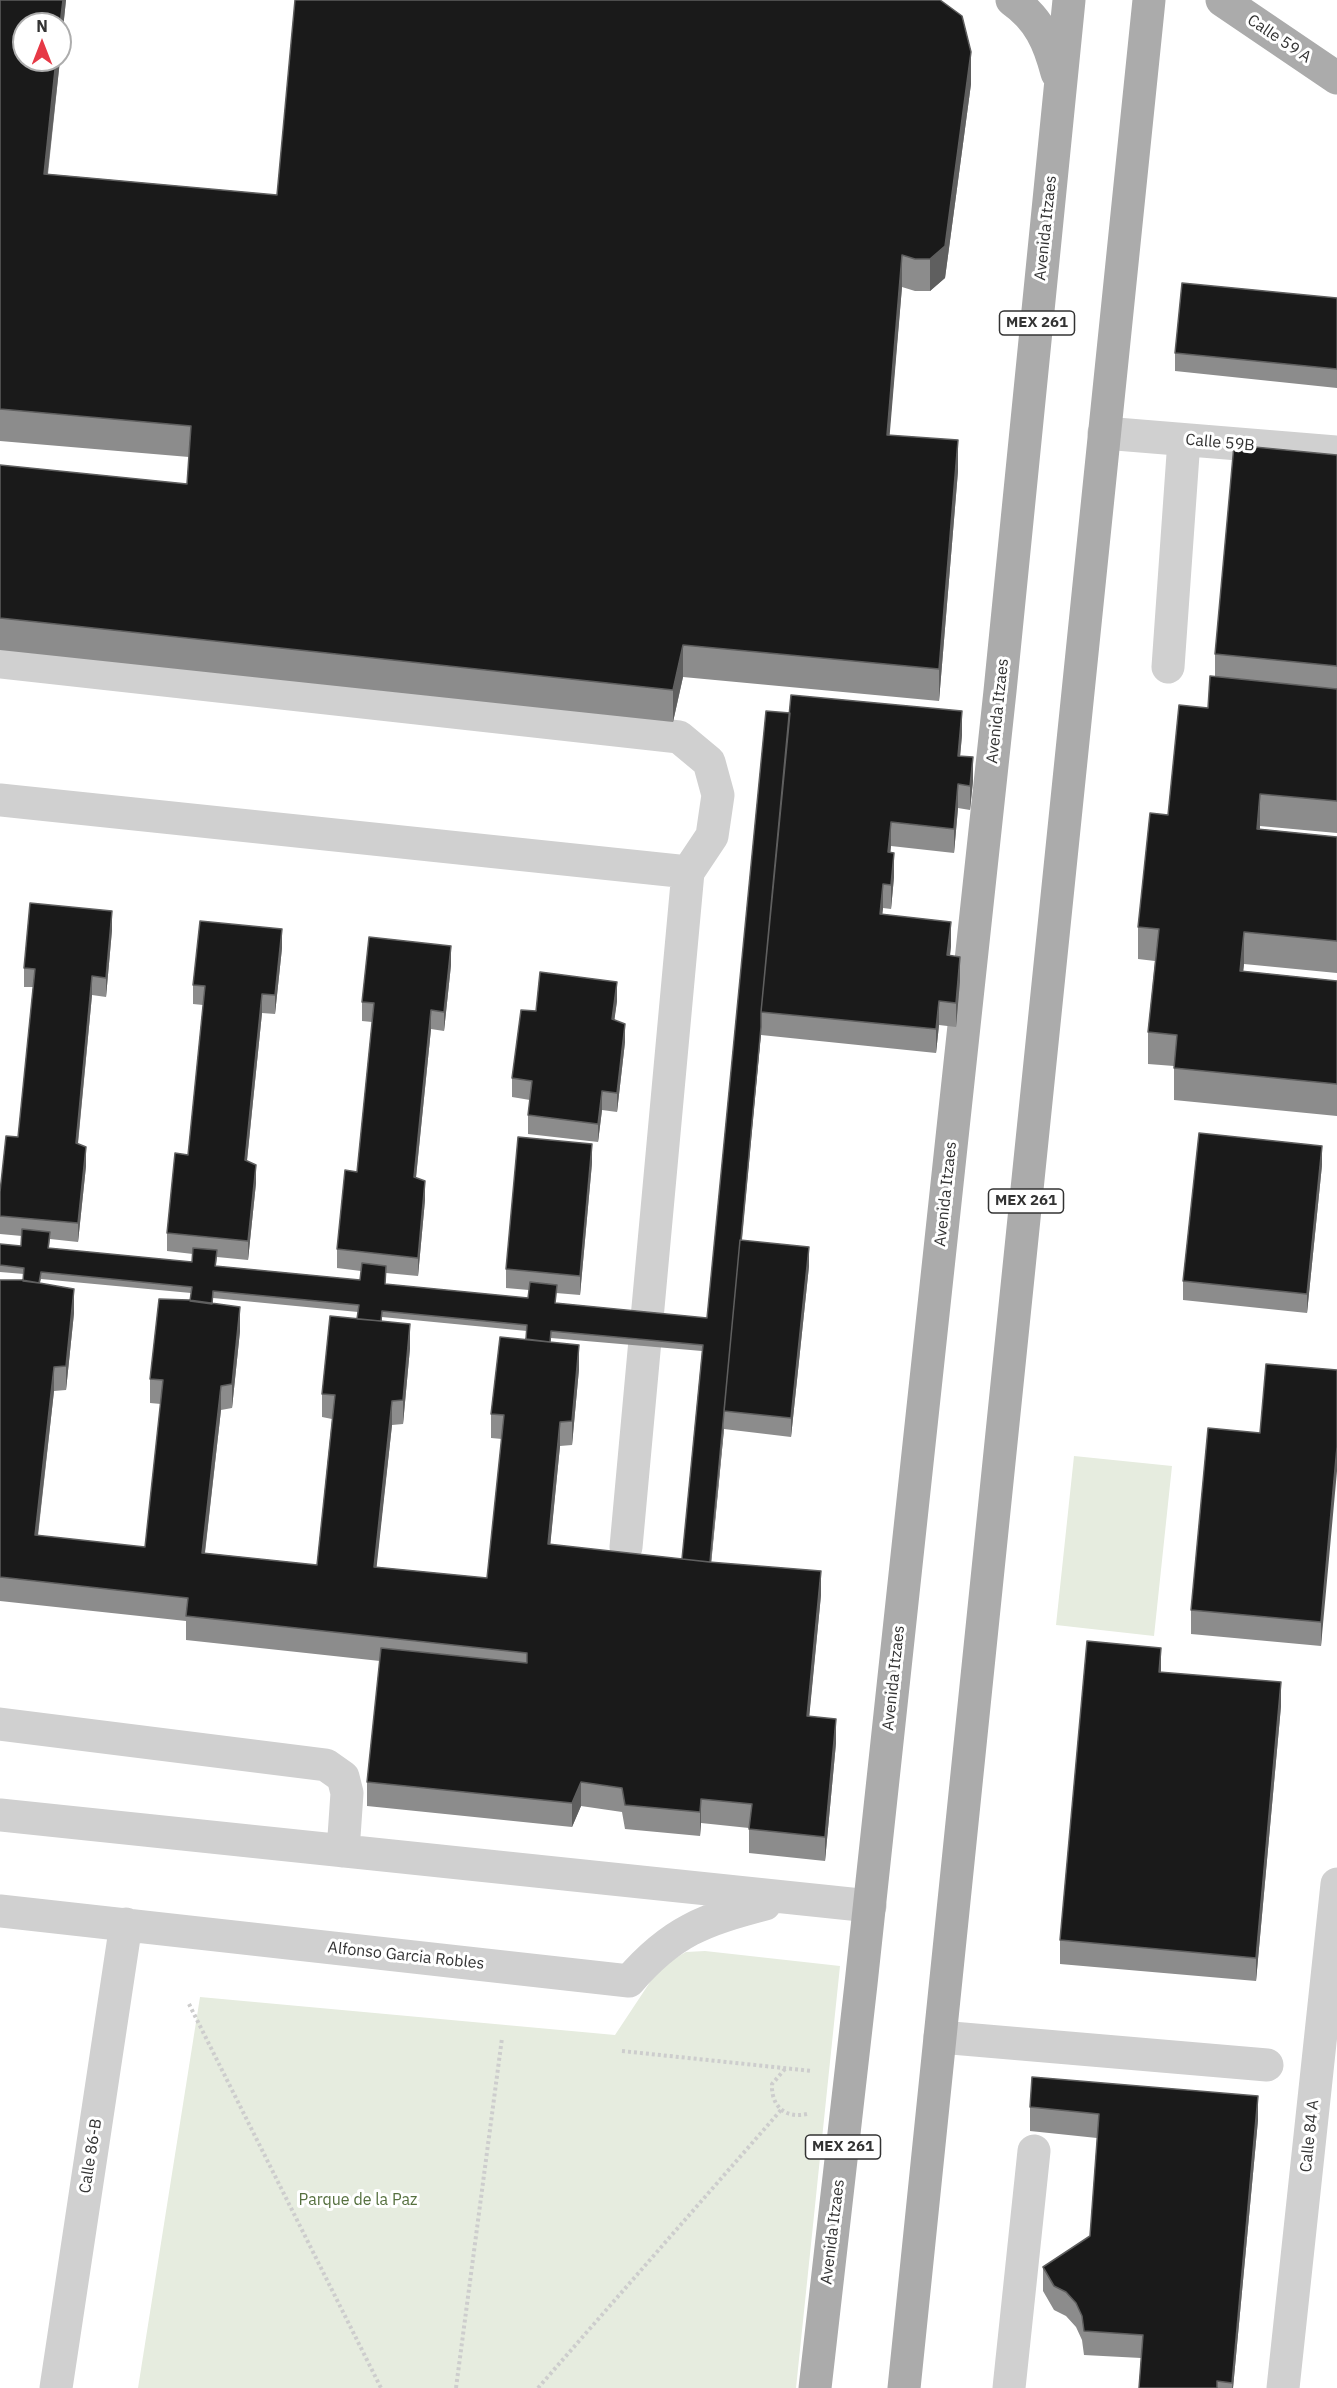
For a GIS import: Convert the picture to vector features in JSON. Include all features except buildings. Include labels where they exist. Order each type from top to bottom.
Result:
[{"type":"main road","points":[[1012,0],[1029,13],[1047,39],[1060,84]]},
{"type":"main road","name":"Avenida Itzaes","points":[[815,2388],[870,1906],[1013,573],[1069,0]]},
{"type":"main road","name":"MEX 261","points":[[904,2388],[1149,0]]},
{"type":"main road","name":"Calle 59 A","points":[[1222,0],[1337,78]]},
{"type":"street","name":"Calle 59B","points":[[1104,433],[1337,452]]},
{"type":"street","points":[[1168,667],[1184,440]]},
{"type":"street","points":[[0,662],[679,737],[709,762],[718,795],[712,836],[688,872],[626,1547]]},
{"type":"street","points":[[0,800],[688,872]]},
{"type":"street","points":[[0,1724],[326,1765],[343,1777],[347,1792],[343,1851]]},
{"type":"street","name":"Alfonso Garcia Robles","points":[[0,1815],[870,1906]]},
{"type":"street","name":"Calle 84 A","points":[[1283,2388],[1337,1884]]},
{"type":"street","name":"Alfonso Garcia Robles","points":[[0,1911],[629,1981],[643,1964],[686,1930],[716,1916],[788,1898]]},
{"type":"street","name":"Calle 86-B","points":[[56,2388],[126,1924]]},
{"type":"street","points":[[940,2037],[1267,2066]]},
{"type":"street","points":[[1009,2388],[1034,2151]]},
{"type":"path","points":[[189,2004],[381,2388]]},
{"type":"path","points":[[456,2388],[502,2038]]},
{"type":"path","points":[[622,2051],[817,2072]]},
{"type":"path","points":[[786,2069],[772,2084],[773,2100],[781,2110],[799,2115],[813,2110]]},
{"type":"path","points":[[538,2388],[781,2110]]},
{"type":"green space","points":[[1074,1456],[1172,1466],[1154,1636],[1056,1625]]},
{"type":"green space","name":"Parque de la Paz","points":[[705,1951],[840,1966],[796,2388],[138,2388],[200,1997],[615,2035],[660,1967],[686,1952]]}]
